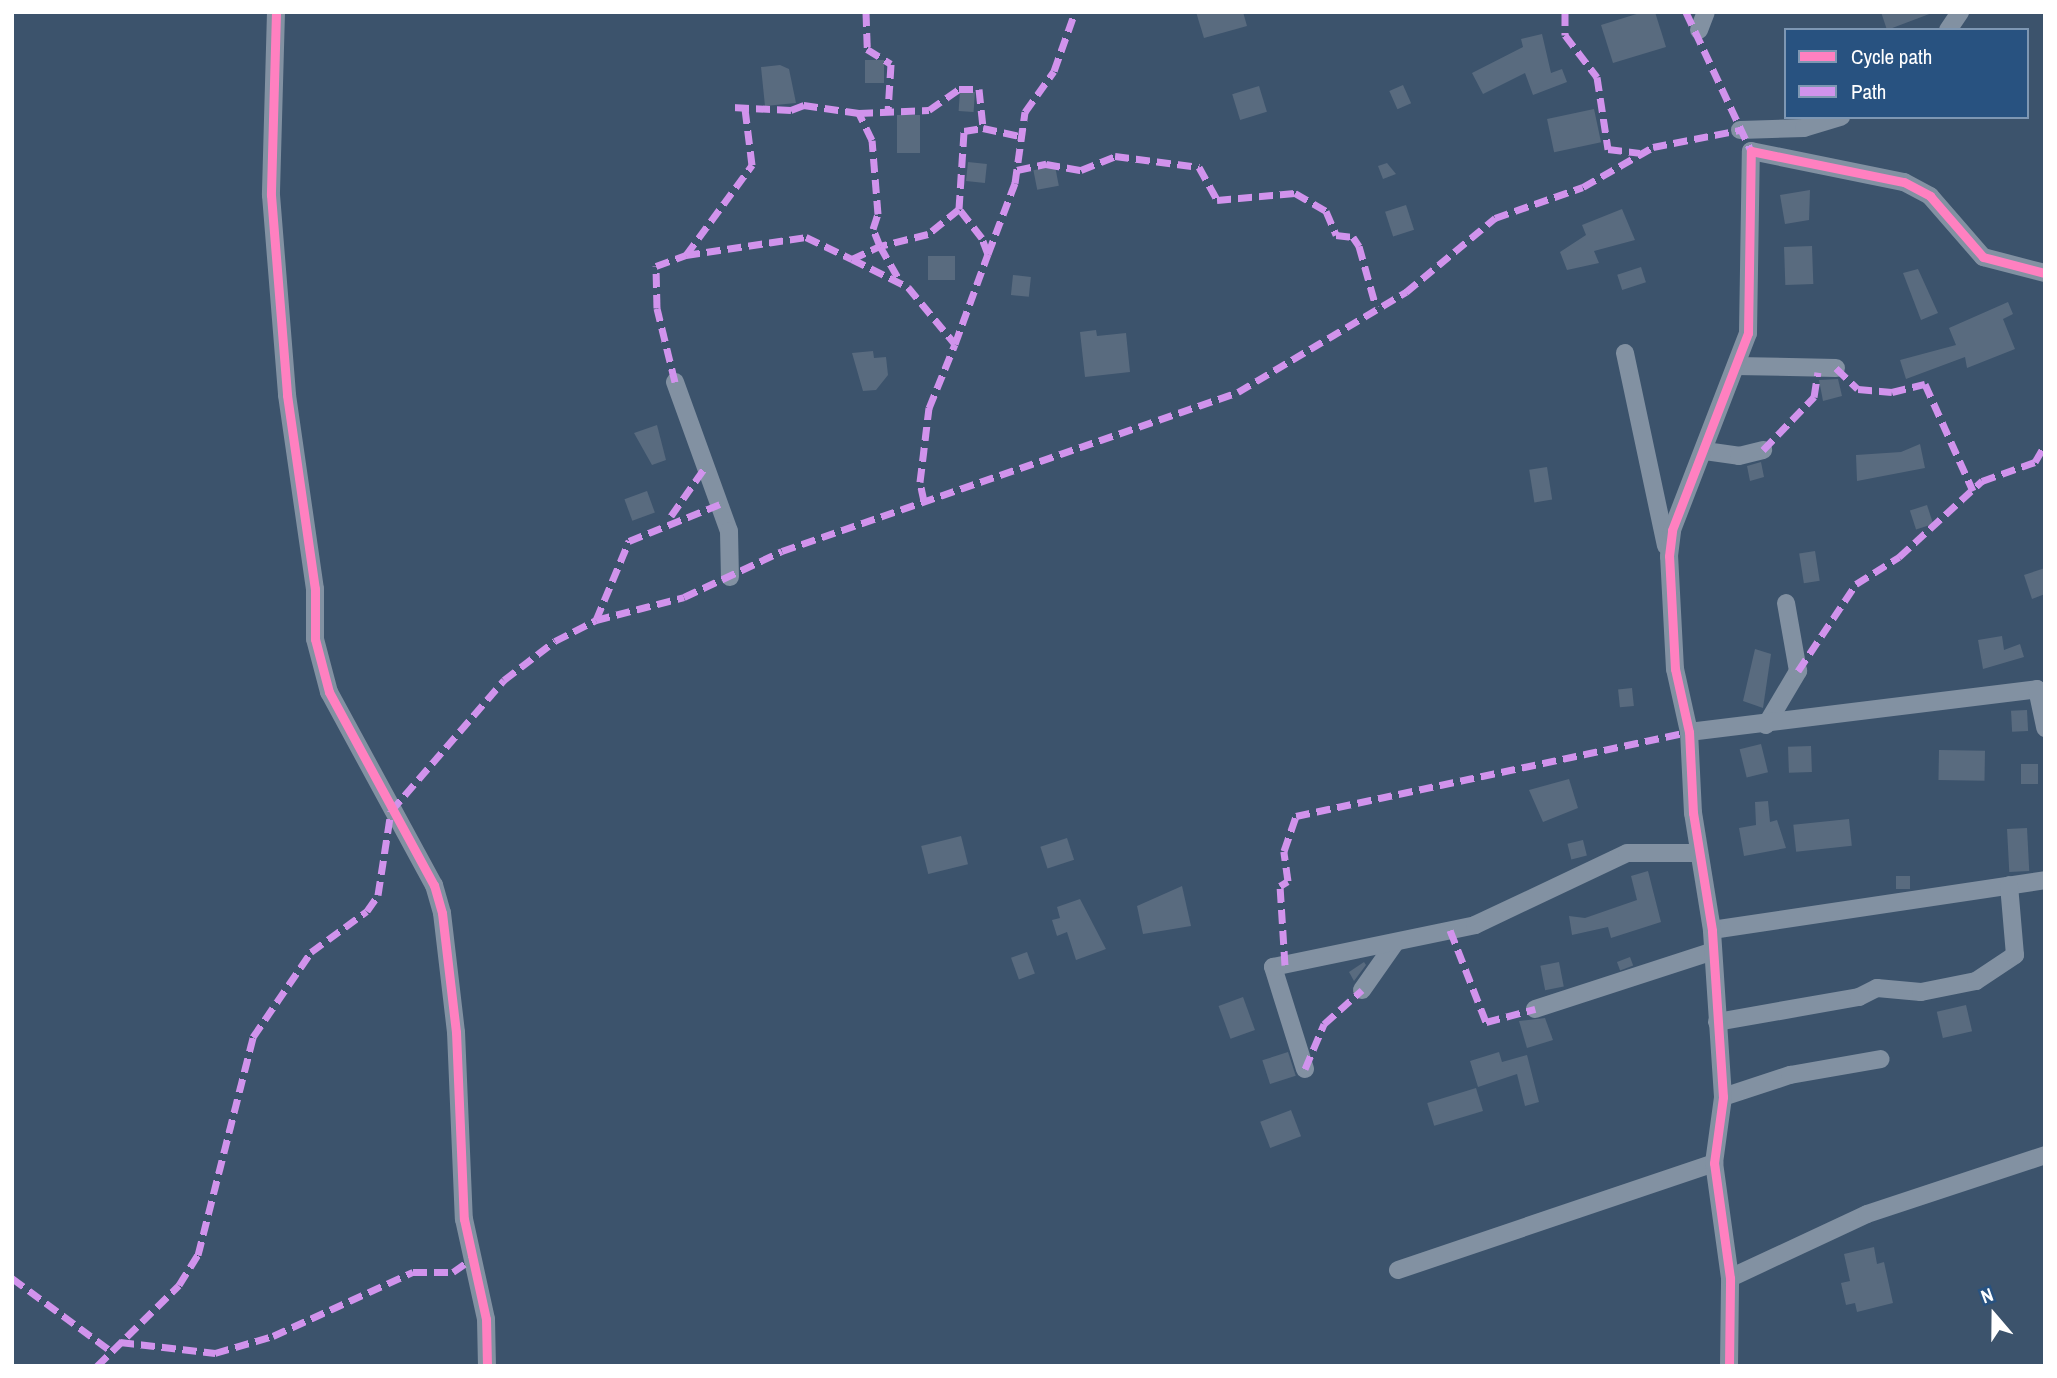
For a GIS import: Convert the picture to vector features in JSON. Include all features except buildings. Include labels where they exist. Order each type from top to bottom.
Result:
[{"type":"street","points":[[276,12],[271,195],[287,395],[315,589],[315,639],[329,692],[433,885],[442,914],[456,1032],[464,1219],[486,1319],[487,1366]]},
{"type":"street","points":[[1699,30],[1706,12]]},
{"type":"street","points":[[1949,28],[1960,12]]},
{"type":"street","points":[[1740,130],[1804,128],[1834,119]]},
{"type":"street","points":[[1669,556],[1672,530],[1705,451],[1748,333],[1754,275],[1751,151],[1905,182],[1930,196],[1983,257],[2045,273]]},
{"type":"street","points":[[1625,353],[1669,556],[1675,669],[1689,732],[1699,853],[1712,930],[1723,1097],[1714,1163],[1730,1278],[1729,1366]]},
{"type":"street","points":[[1736,366],[1836,368]]},
{"type":"street","points":[[675,382],[734,548],[730,577]]},
{"type":"street","points":[[1705,451],[1739,456],[1763,450]]},
{"type":"street","points":[[1766,725],[1798,671],[1786,603]]},
{"type":"street","points":[[1689,732],[1766,725],[2037,689],[2045,728]]},
{"type":"street","points":[[1305,1069],[1273,967],[1475,925],[1627,853],[1699,853]]},
{"type":"street","points":[[1712,930],[2045,880]]},
{"type":"street","points":[[1717,1021],[1859,998],[1877,988],[1921,992],[1987,975],[2015,955],[2009,885]]},
{"type":"street","points":[[1362,990],[1395,943]]},
{"type":"street","points":[[1535,1009],[1713,951]]},
{"type":"street","points":[[1723,1097],[1790,1075],[1881,1059]]},
{"type":"street","points":[[1730,1278],[1867,1214],[2045,1154]]},
{"type":"street","points":[[1398,1270],[1714,1163]]},
{"type":"marked path","points":[[866,12],[867,49],[891,64],[888,112]]},
{"type":"marked path","points":[[988,254],[1015,183],[1025,112],[1054,71],[1075,12]]},
{"type":"marked path","points":[[1565,12],[1565,35],[1597,77],[1608,149],[1640,153]]},
{"type":"marked path","points":[[1686,12],[1751,151]]},
{"type":"marked path","points":[[859,113],[929,110],[959,89],[979,89],[983,128],[1024,137]]},
{"type":"marked path","points":[[675,382],[657,308],[656,266],[686,255],[806,237],[852,259],[880,246],[873,229],[878,214],[872,140],[859,113],[804,105],[791,110],[732,107]]},
{"type":"marked path","points":[[686,255],[752,165],[745,109]]},
{"type":"marked path","points":[[959,209],[964,131],[983,128]]},
{"type":"marked path","points":[[97,1366],[179,1285],[198,1255],[253,1037],[311,952],[367,911],[378,895],[391,811],[504,680],[555,641],[596,620],[684,597],[782,551],[1238,392],[1406,292],[1495,218],[1583,187],[1653,147],[1740,130]]},
{"type":"marked path","points":[[1017,170],[1046,164],[1081,170],[1115,156],[1199,167],[1217,200],[1295,193],[1326,211],[1336,235],[1353,237],[1359,246],[1376,307]]},
{"type":"marked path","points":[[852,259],[908,287],[955,344],[988,254],[982,238],[959,209],[928,234],[880,246],[900,281]]},
{"type":"marked path","points":[[924,501],[920,482],[929,408],[955,344]]},
{"type":"marked path","points":[[1836,368],[1858,389],[1892,392],[1925,384],[1973,491]]},
{"type":"marked path","points":[[1763,450],[1814,397],[1818,372]]},
{"type":"marked path","points":[[1798,671],[1856,584],[1899,557],[1982,481],[2035,462],[2045,445]]},
{"type":"marked path","points":[[671,516],[706,466]]},
{"type":"marked path","points":[[596,620],[629,541],[720,504]]},
{"type":"marked path","points":[[1285,965],[1280,886],[1288,881],[1284,851],[1296,816],[1689,732]]},
{"type":"marked path","points":[[1450,930],[1486,1022],[1535,1009]]},
{"type":"marked path","points":[[1305,1069],[1324,1024],[1362,990]]},
{"type":"marked path","points":[[120,1342],[215,1353],[273,1336],[413,1272],[453,1272],[473,1258]]},
{"type":"marked path","points":[[12,1278],[111,1351]]},
{"type":"cycle path","points":[[276,12],[271,195],[287,395],[315,589],[315,639],[329,692],[434,885],[442,913],[456,1032],[464,1219],[486,1319],[487,1366]]},
{"type":"cycle path","points":[[1729,1366],[1730,1278],[1714,1163],[1723,1097],[1712,930],[1693,813],[1689,732],[1675,669],[1669,556],[1672,530],[1748,333],[1751,151],[1904,182],[1930,196],[1983,257],[2045,273]]}]
